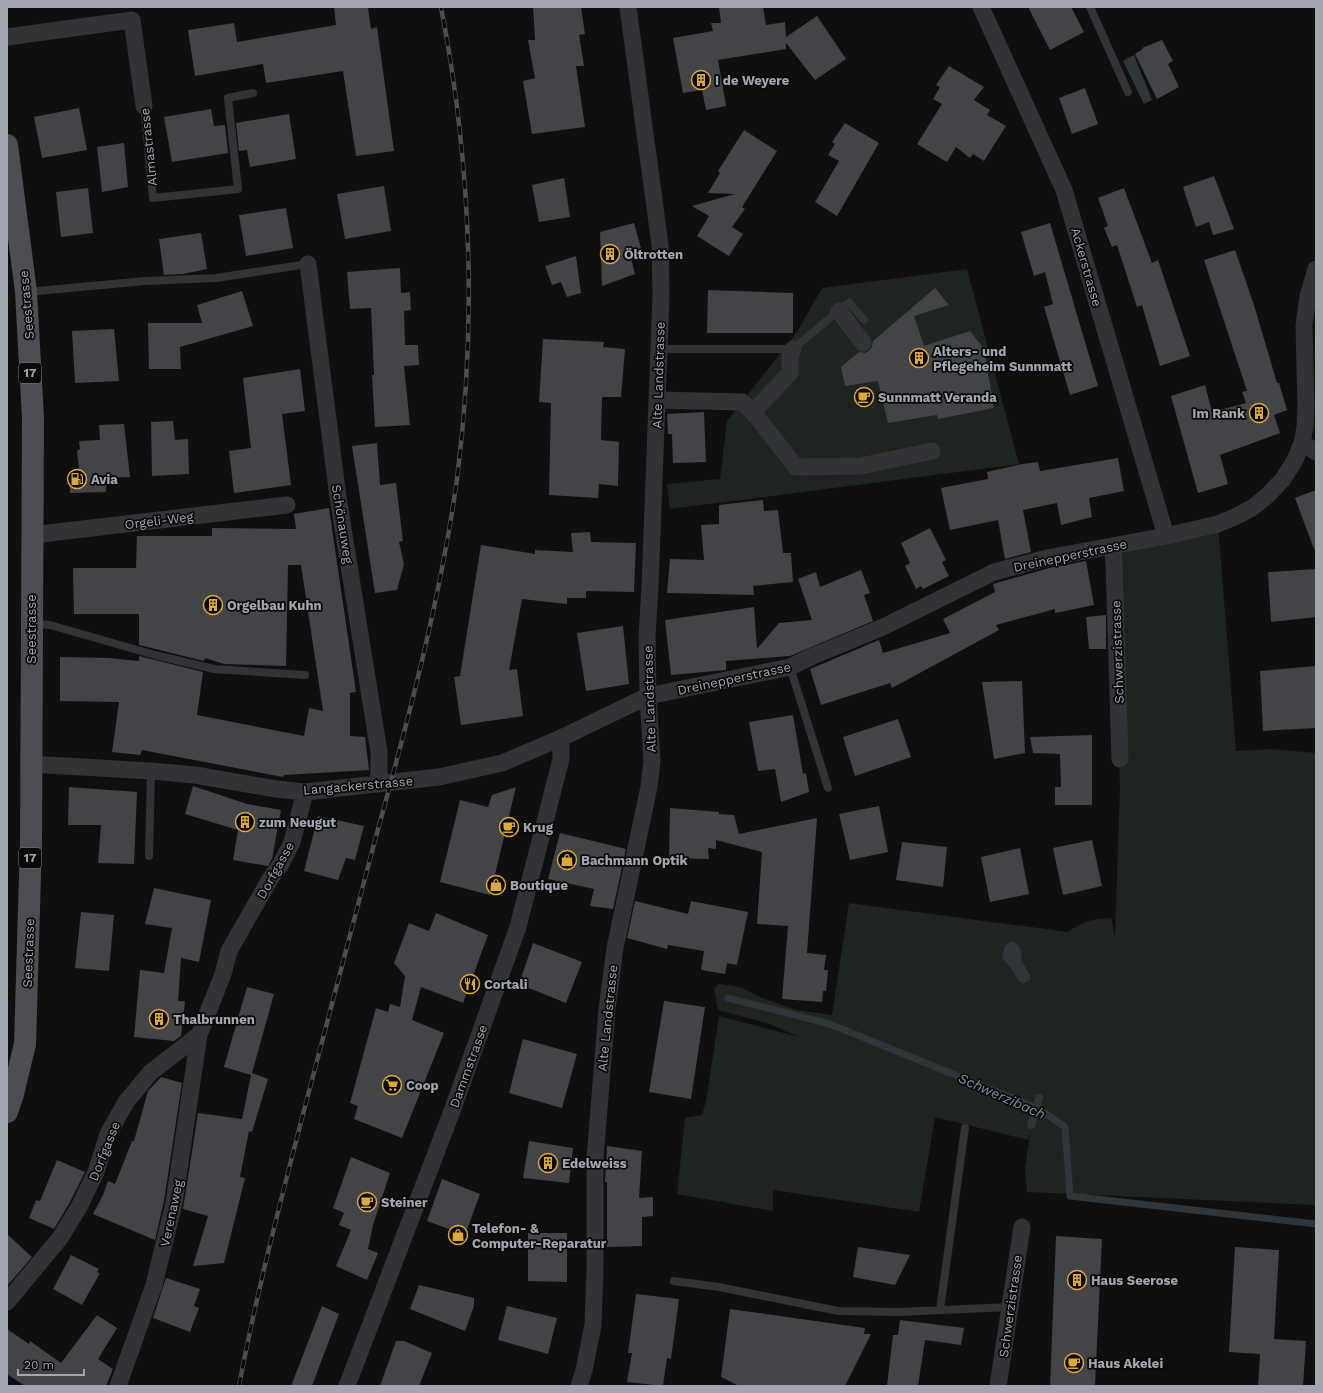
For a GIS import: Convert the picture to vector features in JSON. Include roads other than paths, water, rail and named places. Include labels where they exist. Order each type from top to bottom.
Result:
[{"type":"main road","name":"Seestrasse","points":[[7,145],[26,292],[33,418],[30,873],[25,1044],[7,1112]]},
{"type":"street","name":"Alte Landstrasse","points":[[579,1386],[584,1370],[593,1326],[595,1271],[595,1158],[608,1001],[615,948],[649,787],[652,761],[648,696],[647,636],[661,295],[660,245],[628,7]]},
{"type":"street","name":"Ackerstrasse","points":[[980,7],[1066,195],[1166,536]]},
{"type":"street","name":"Almastrasse","points":[[7,37],[132,20],[144,106]]},
{"type":"street","name":"Schönauweg","points":[[308,264],[338,497],[379,752],[379,784]]},
{"type":"street","name":"Dreinepperstrasse","points":[[648,696],[790,667],[812,656],[883,627],[994,572],[1047,558],[1166,536],[1218,524],[1235,518],[1252,508],[1268,495],[1283,479],[1295,460],[1302,443],[1306,408],[1304,325],[1308,296],[1316,269]]},
{"type":"street","points":[[839,311],[863,342]]},
{"type":"street","points":[[753,412],[790,373],[790,358],[794,349]]},
{"type":"street","points":[[657,400],[742,402],[753,412],[796,467],[860,466],[932,451]]},
{"type":"street","points":[[1302,443],[1316,452]]},
{"type":"street","name":"Orgeli-Weg","points":[[32,535],[287,505]]},
{"type":"street","name":"Schwerzistrasse","points":[[1112,546],[1114,563],[1120,759]]},
{"type":"street","name":"Langackerstrasse","points":[[30,764],[151,770],[195,775],[305,792],[379,784],[439,777],[502,763],[561,738],[648,696]]},
{"type":"street","name":"Dammstrasse","points":[[347,1386],[452,1111],[518,927],[561,759],[561,738]]},
{"type":"street","name":"Dorfgasse","points":[[7,1302],[60,1238],[79,1207],[96,1172],[108,1134],[126,1102],[151,1072],[199,1035],[223,974],[229,950],[281,864],[292,842],[305,792]]},
{"type":"street","name":"Verenaweg","points":[[118,1386],[154,1285],[174,1203],[199,1035]]},
{"type":"street","name":"Schwerzistrasse","points":[[998,1386],[1022,1227]]},
{"type":"lane","points":[[1090,7],[1128,92]]},
{"type":"lane","name":"Almastrasse","points":[[144,106],[153,198],[238,189],[228,98],[253,93]]},
{"type":"lane","points":[[26,292],[145,281],[216,278],[308,264]]},
{"type":"lane","points":[[658,349],[794,349],[849,302],[864,320]]},
{"type":"lane","points":[[31,623],[50,625],[155,655],[214,669],[305,676]]},
{"type":"lane","points":[[790,667],[828,788]]},
{"type":"lane","points":[[149,856],[151,770]]},
{"type":"lane","points":[[1031,1125],[1039,1098]]},
{"type":"lane","points":[[940,1310],[965,1128]]},
{"type":"lane","points":[[674,1281],[719,1287],[838,1311],[899,1312],[1010,1307]]},
{"type":"waterway","name":"Schwerzibach","points":[[728,998],[830,1024],[1039,1109],[1065,1127],[1070,1196],[1316,1224]]},
{"type":"railway","points":[[239,1386],[260,1285],[285,1185],[422,663],[442,571],[457,479],[467,361],[469,302],[468,242],[465,183],[459,124],[441,7]]},
{"type":"place","name":"I de Weyere","points":[[701,80]]},
{"type":"place","name":"Öltrotten","points":[[610,254]]},
{"type":"place","name":"Alters- und Pflegeheim Sunnmatt","points":[[919,358]]},
{"type":"place","name":"Sunnmatt Veranda","points":[[864,397]]},
{"type":"place","name":"Im Rank","points":[[1259,413]]},
{"type":"place","name":"Avia","points":[[77,479]]},
{"type":"place","name":"Orgelbau Kuhn","points":[[213,605]]},
{"type":"place","name":"zum Neugut","points":[[245,822]]},
{"type":"place","name":"Krug","points":[[509,827]]},
{"type":"place","name":"Bachmann Optik","points":[[567,860]]},
{"type":"place","name":"Boutique","points":[[496,885]]},
{"type":"place","name":"Cortali","points":[[470,984]]},
{"type":"place","name":"Thalbrunnen","points":[[159,1019]]},
{"type":"place","name":"Coop","points":[[392,1085]]},
{"type":"place","name":"Edelweiss","points":[[548,1163]]},
{"type":"place","name":"Steiner","points":[[367,1202]]},
{"type":"place","name":"Telefon- & Computer-Reparatur","points":[[458,1235]]},
{"type":"place","name":"Haus Seerose","points":[[1077,1280]]},
{"type":"place","name":"Haus Akelei","points":[[1074,1363]]}]
